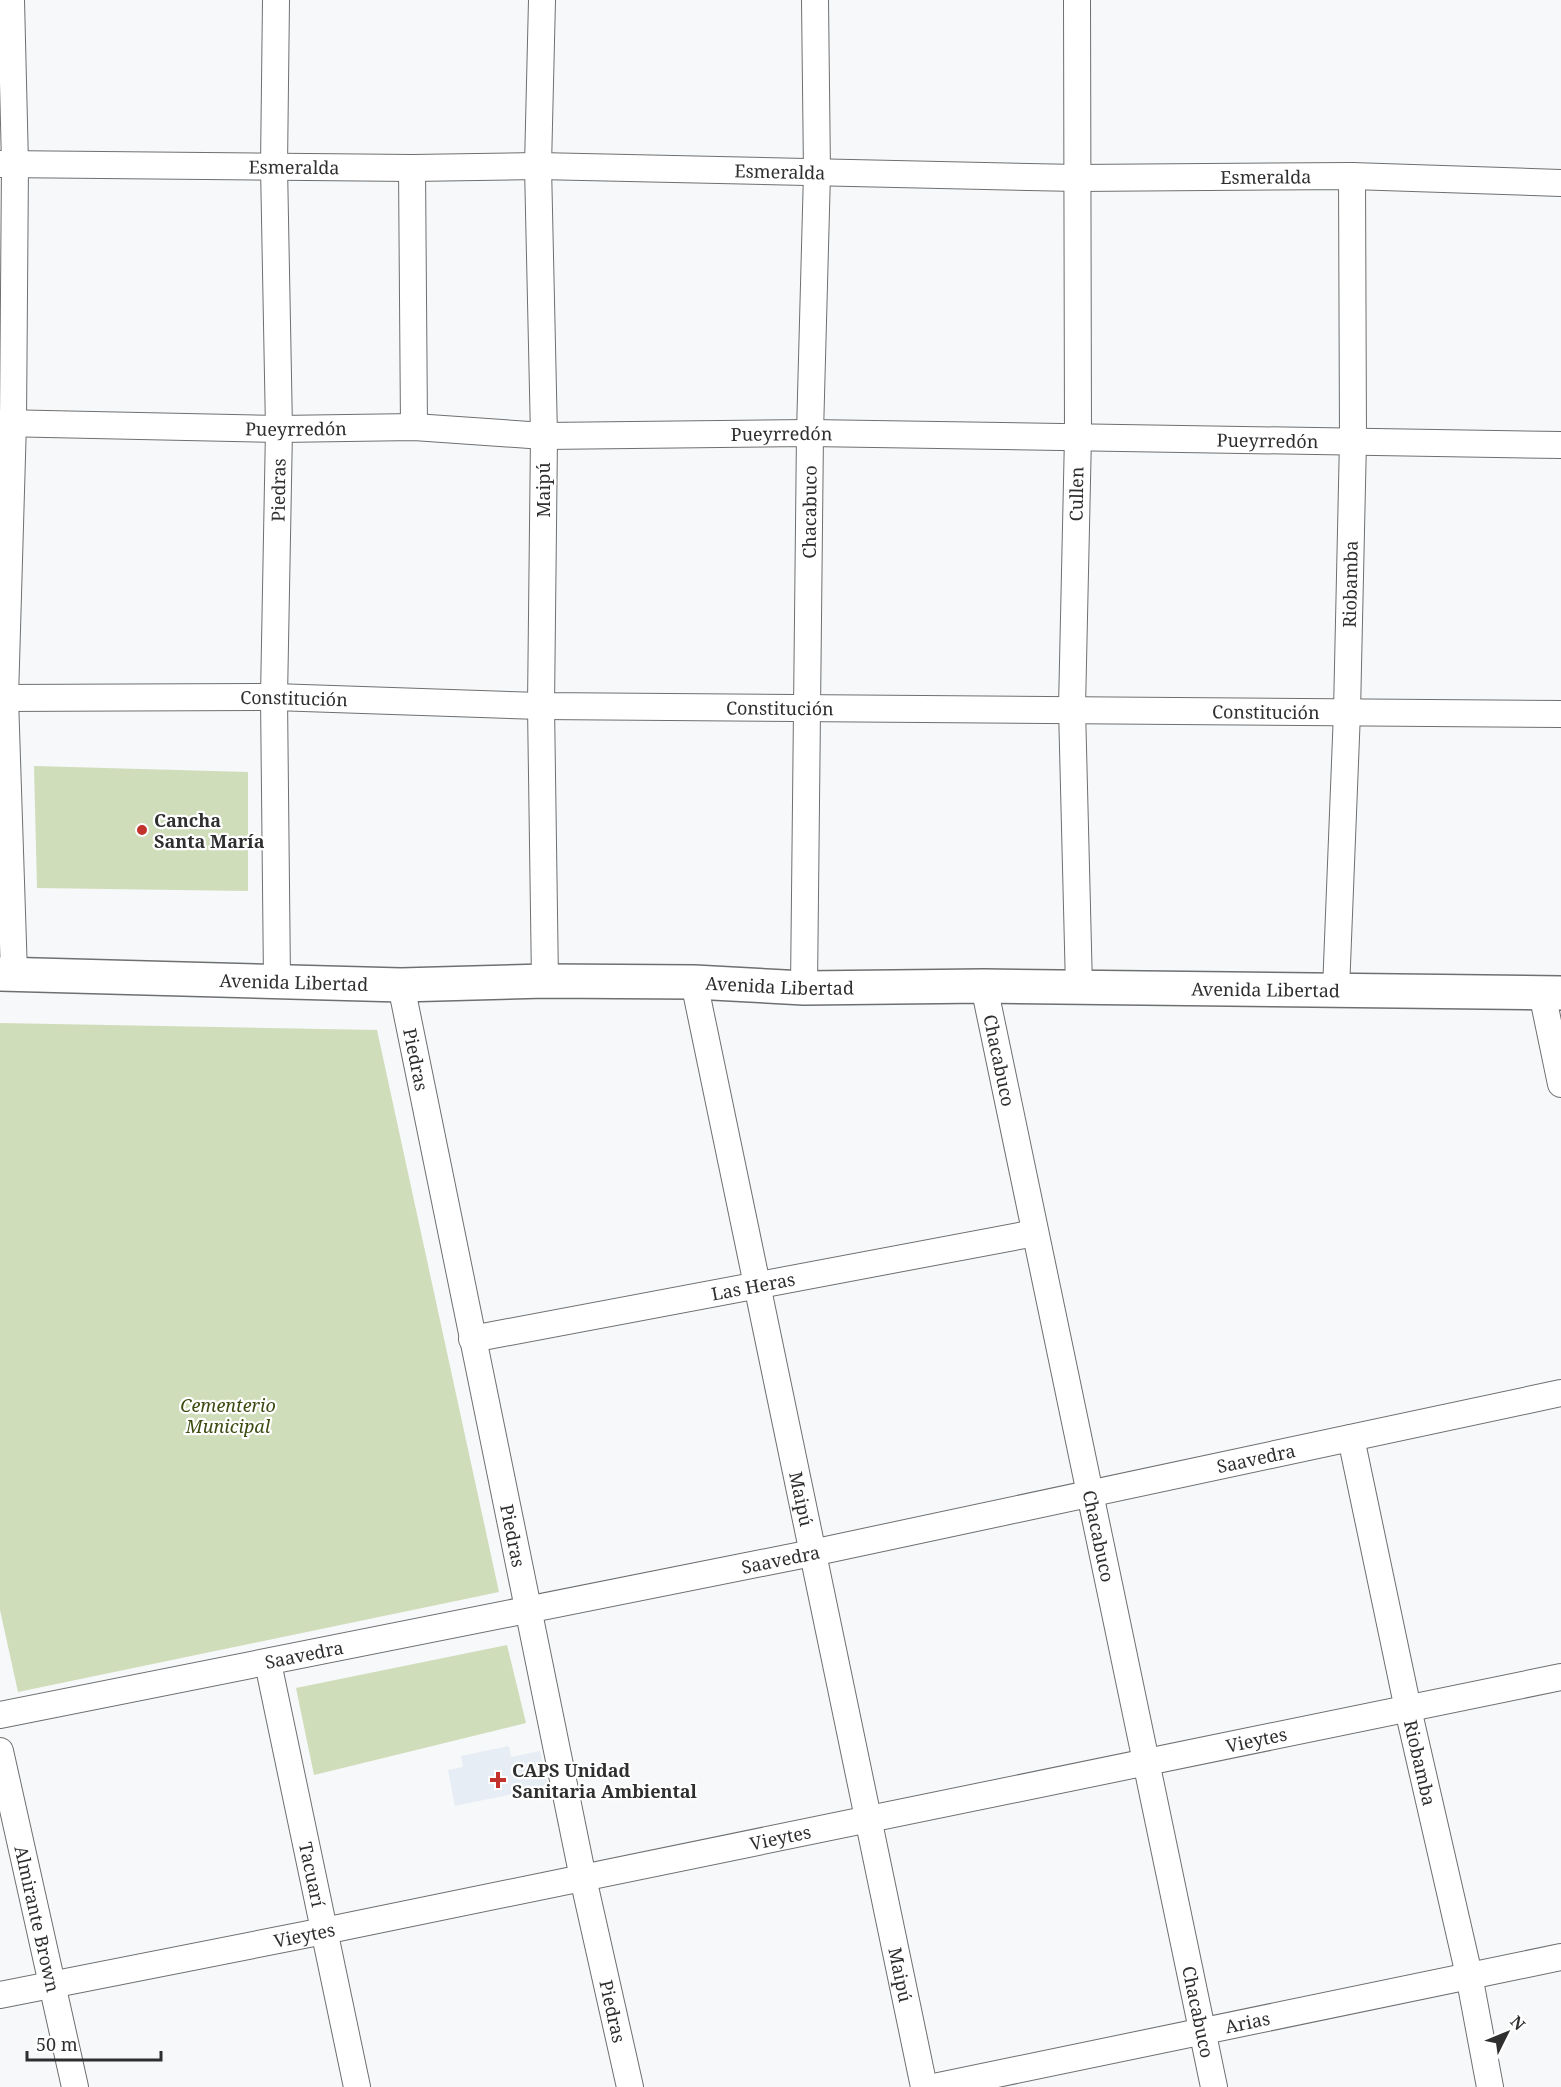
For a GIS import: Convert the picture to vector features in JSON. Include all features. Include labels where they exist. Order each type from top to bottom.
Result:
[{"type":"main road","name":"Avenida Libertad","points":[[7,974],[401,985],[545,981],[694,982],[804,988],[984,986],[1552,993]]},
{"type":"street","points":[[7,974],[3,698],[7,164],[11,0]]},
{"type":"street","name":"Piedras","points":[[276,0],[274,166],[279,429],[274,697],[277,981]]},
{"type":"street","name":"Maipú","points":[[542,0],[538,166],[544,436],[542,706],[545,981]]},
{"type":"street","name":"Chacabuco","points":[[804,988],[810,433],[816,173],[815,0]]},
{"type":"street","name":"Cullen","points":[[1077,0],[1078,436],[1072,708],[1080,987]]},
{"type":"street","name":"Esmeralda","points":[[7,164],[412,168],[538,166],[1077,178],[1352,176],[1561,183]]},
{"type":"street","points":[[412,168],[414,428]]},
{"type":"street","name":"Riobamba","points":[[1336,990],[1347,712],[1353,440],[1352,176]]},
{"type":"street","name":"Pueyrredón","points":[[6,423],[279,429],[414,428],[544,436],[810,433],[1561,445]]},
{"type":"street","name":"Constitución","points":[[3,698],[274,697],[542,706],[1072,708],[1561,714]]},
{"type":"street","name":"Maipú","points":[[694,982],[924,2087]]},
{"type":"street","name":"Piedras","points":[[401,985],[583,1878],[630,2087]]},
{"type":"street","name":"Chacabuco","points":[[984,986],[1214,2087]]},
{"type":"street","points":[[1552,993],[1561,1084]]},
{"type":"street","name":"Las Heras","points":[[472,1339],[1035,1233]]},
{"type":"street","name":"Saavedra","points":[[0,1715],[812,1553],[1561,1394]]},
{"type":"street","name":"Riobamba","points":[[1351,1438],[1408,1708],[1469,1975],[1490,2087]]},
{"type":"street","name":"Tacuarí","points":[[268,1663],[357,2087]]},
{"type":"street","name":"Vieytes","points":[[0,1995],[324,1931],[1561,1677]]},
{"type":"street","name":"Almirante Brown","points":[[0,1751],[75,2087]]},
{"type":"street","name":"Arias","points":[[934,2087],[1561,1957]]},
{"type":"shaded area","name":"CAPS Unidad Sanitaria Ambiental","points":[[509,1746],[511,1757],[540,1751],[549,1792],[539,1794],[537,1789],[455,1806],[448,1770],[463,1767],[461,1756]]},
{"type":"green space","name":"Cancha Santa María","points":[[34,766],[248,772],[248,891],[37,888]]},
{"type":"green space","name":"Cementerio Municipal","points":[[0,1023],[377,1030],[499,1592],[18,1692],[0,1610]]},
{"type":"green space","points":[[507,1645],[526,1723],[314,1775],[296,1688]]},
{"type":"place","name":"Cancha Santa María","points":[[142,830]]},
{"type":"place","name":"CAPS Unidad Sanitaria Ambiental","points":[[498,1780]]}]
